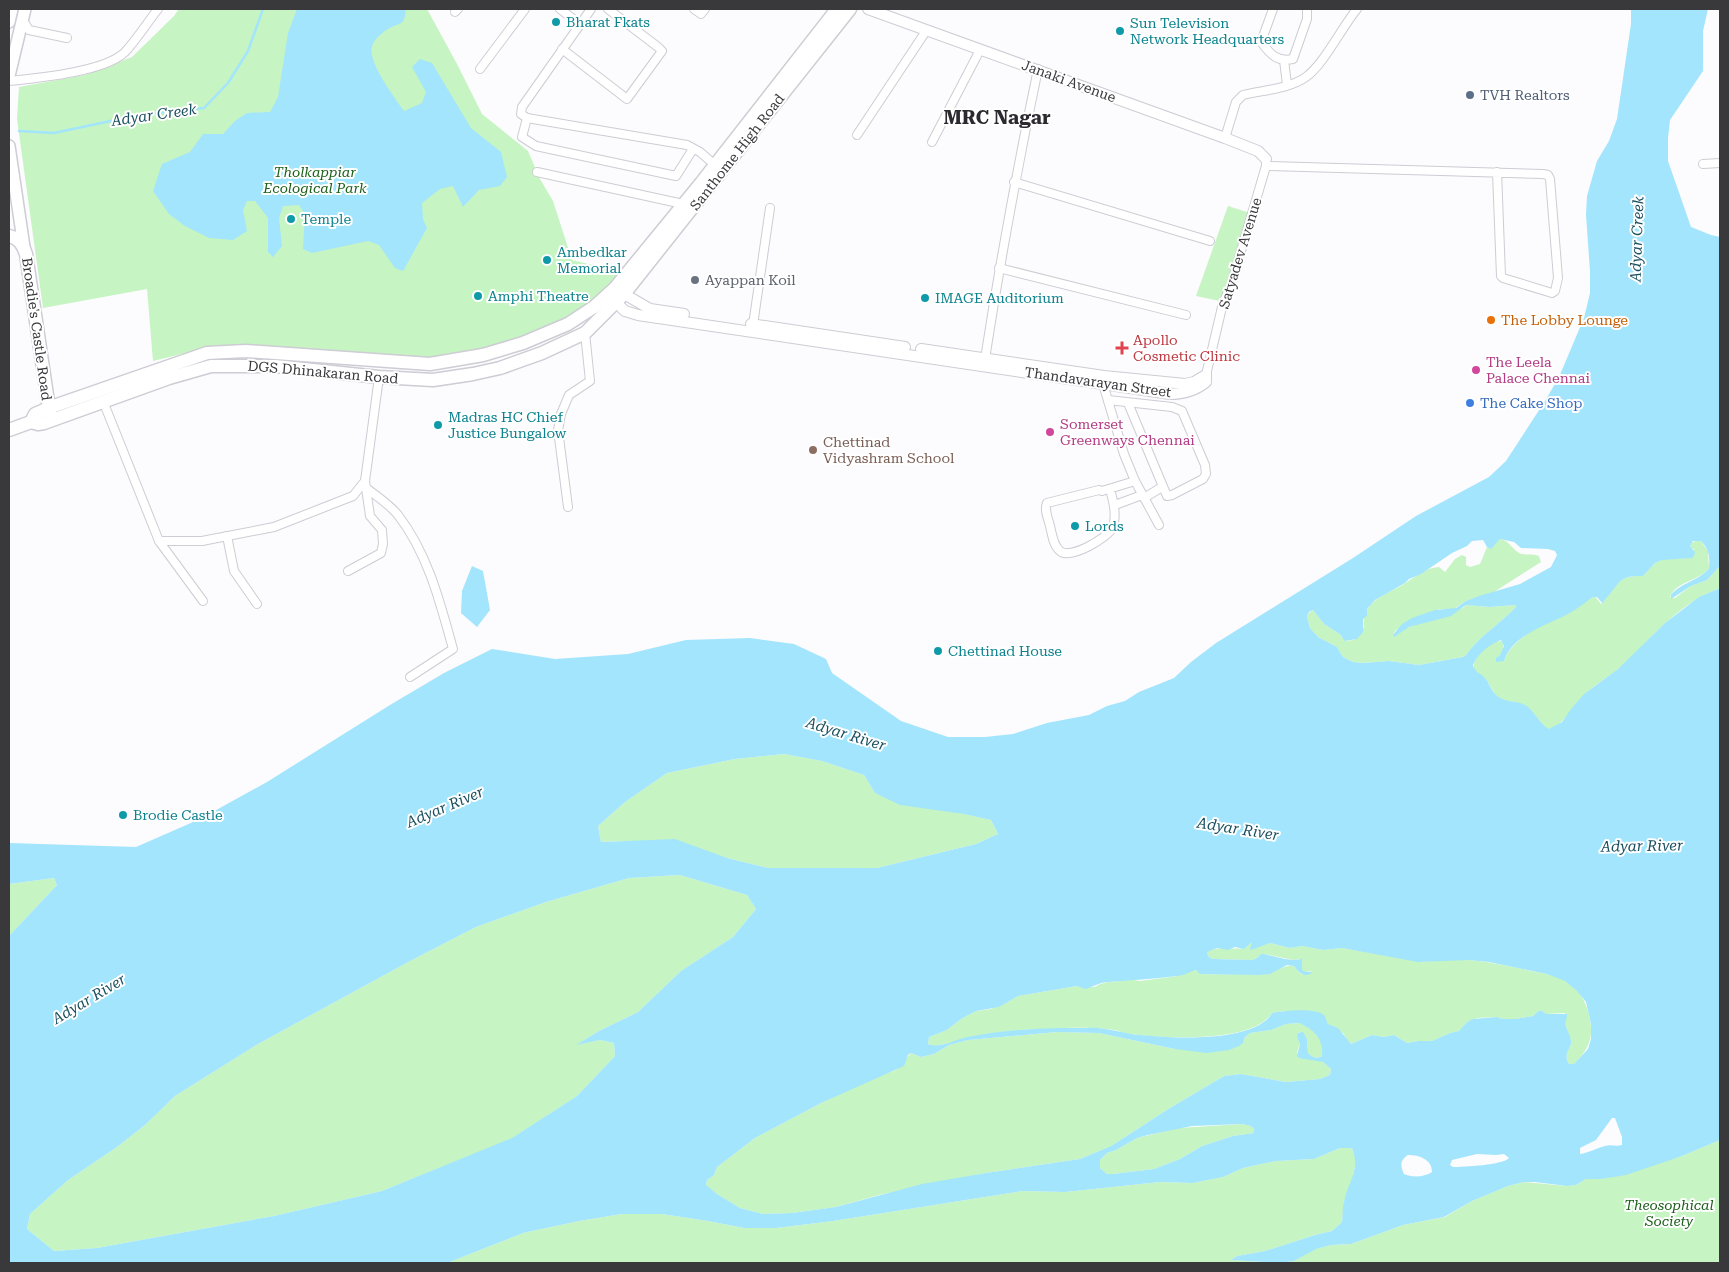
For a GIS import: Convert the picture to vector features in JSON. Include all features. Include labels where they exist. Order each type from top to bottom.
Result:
[{"type":"main road","points":[[9,22],[12,9]]},
{"type":"main road","name":"Santhome High Road","points":[[616,295],[683,204],[838,12]]},
{"type":"main road","name":"Santhome High Road","points":[[616,295],[838,12]]},
{"type":"main road","points":[[9,76],[24,14]]},
{"type":"main road","points":[[9,146],[24,247]]},
{"type":"main road","name":"Broadie's Castle Road","points":[[9,236],[14,237],[24,247],[26,254],[49,414],[35,414],[31,422],[9,430]]},
{"type":"main road","name":"DGS Dhinakaran Road","points":[[49,414],[103,400],[211,366],[275,366],[379,377],[433,380],[473,374],[500,368],[542,353],[585,333],[616,295]]},
{"type":"main road","name":"DGS Dhinakaran Road","points":[[49,414],[176,362],[207,353],[246,351],[430,364],[483,355],[522,343],[568,324],[616,295]]},
{"type":"street","points":[[9,81],[76,71],[104,64],[124,53],[158,9]]},
{"type":"street","points":[[480,69],[525,9]]},
{"type":"street","points":[[560,9],[580,24]]},
{"type":"street","points":[[591,9],[522,107],[521,114],[527,118],[687,145],[715,164]]},
{"type":"street","points":[[562,49],[627,99],[662,51],[608,9]]},
{"type":"street","points":[[694,9],[701,14],[705,9]]},
{"type":"street","name":"Janaki Avenue","points":[[868,9],[1225,138],[1258,151],[1266,163]]},
{"type":"street","points":[[1274,9],[1261,42],[1270,54],[1284,60],[1293,59],[1307,19],[1307,9]]},
{"type":"street","points":[[1225,138],[1236,102],[1243,95],[1287,85],[1305,78],[1356,9]]},
{"type":"street","points":[[24,14],[29,30],[67,38]]},
{"type":"street","points":[[857,135],[926,31]]},
{"type":"street","points":[[932,142],[980,50]]},
{"type":"street","points":[[1284,60],[1287,85]]},
{"type":"street","points":[[987,362],[999,268],[1014,182],[1038,69]]},
{"type":"street","points":[[527,118],[522,137],[536,146],[676,176],[693,149]]},
{"type":"street","points":[[1266,163],[1497,172],[1543,174],[1549,177],[1558,278],[1555,291],[1552,293],[1501,276],[1497,172]]},
{"type":"street","name":"Satyadev Avenue","points":[[1206,375],[1223,303],[1231,285],[1266,163]]},
{"type":"street","points":[[1703,164],[1720,163]]},
{"type":"street","points":[[538,172],[683,204]]},
{"type":"street","points":[[1014,182],[1210,241]]},
{"type":"street","points":[[753,324],[770,208]]},
{"type":"street","points":[[999,268],[1186,315]]},
{"type":"street","name":"Thandavarayan Street","points":[[616,295],[650,309],[753,324],[845,342]]},
{"type":"street","name":"Thandavarayan Street","points":[[616,295],[625,311],[638,315],[987,362],[1103,380],[1170,394],[1182,394],[1198,388],[1206,382],[1206,375]]},
{"type":"street","points":[[568,508],[558,430],[561,414],[569,395],[590,381],[585,333]]},
{"type":"street","name":"Thandavarayan Street","points":[[1103,380],[1185,384],[1194,382],[1206,375]]},
{"type":"street","points":[[348,571],[381,553],[383,544],[382,530],[370,516],[366,485],[379,377]]},
{"type":"street","points":[[1103,380],[1124,454],[1135,481],[1159,525]]},
{"type":"street","points":[[1128,403],[1162,487],[1169,496],[1203,479],[1206,474],[1205,465],[1182,411],[1182,394]]},
{"type":"street","points":[[103,400],[159,541],[203,601]]},
{"type":"street","points":[[1108,400],[1172,407],[1182,411]]},
{"type":"street","points":[[1110,489],[1115,505],[1112,528],[1105,536],[1081,550],[1068,555],[1060,552],[1053,540],[1046,509],[1047,503],[1110,489],[1135,481]]},
{"type":"street","points":[[159,541],[202,541],[274,527],[353,496],[366,485]]},
{"type":"street","points":[[366,485],[397,514],[420,550],[439,596],[453,649],[410,677]]},
{"type":"street","points":[[1115,505],[1143,497],[1162,487]]},
{"type":"street","points":[[226,536],[234,571],[257,604]]},
{"type":"green space","name":"Tholkappiar Ecological Park","points":[[179,9],[427,9],[482,114],[528,151],[540,179],[553,201],[572,260],[621,272],[594,300],[559,321],[525,338],[478,352],[427,358],[218,345],[153,361],[147,289],[43,308],[17,119],[19,87],[85,75],[132,57]]},
{"type":"green space","points":[[1228,206],[1250,213],[1224,302],[1196,296]]},
{"type":"green space","points":[[1500,539],[1506,541],[1519,553],[1539,556],[1541,562],[1494,592],[1466,601],[1452,610],[1439,609],[1396,630],[1393,635],[1409,627],[1463,608],[1466,605],[1490,607],[1515,605],[1516,607],[1463,657],[1419,665],[1389,661],[1353,662],[1343,657],[1337,647],[1318,637],[1310,628],[1307,616],[1313,610],[1324,624],[1341,635],[1344,641],[1354,640],[1364,627],[1366,611],[1376,600],[1429,569],[1439,567],[1445,572],[1455,559],[1462,555],[1466,557],[1466,565],[1470,567],[1480,564],[1487,547],[1489,548]]},
{"type":"green space","points":[[1697,540],[1701,541],[1708,551],[1709,568],[1700,576],[1677,588],[1670,597],[1675,598],[1691,586],[1707,580],[1720,566],[1720,588],[1698,598],[1669,620],[1625,663],[1584,695],[1560,724],[1555,727],[1549,730],[1530,709],[1516,702],[1505,701],[1496,696],[1488,682],[1474,669],[1476,659],[1487,646],[1502,641],[1503,650],[1497,657],[1504,661],[1518,641],[1542,624],[1595,596],[1601,604],[1603,603],[1620,581],[1627,577],[1643,576],[1655,563],[1664,559],[1688,558],[1694,549],[1691,548],[1690,544]]},
{"type":"green space","points":[[784,754],[822,761],[864,775],[875,793],[991,820],[998,834],[976,844],[877,868],[768,868],[727,858],[622,841],[601,842],[598,826],[625,802],[667,773],[735,759]]},
{"type":"green space","points":[[680,875],[747,895],[756,909],[733,937],[681,971],[638,1012],[599,1031],[578,1044],[600,1040],[614,1043],[615,1056],[577,1096],[511,1139],[382,1191],[274,1216],[97,1248],[54,1251],[27,1229],[30,1214],[68,1180],[117,1147],[145,1125],[175,1096],[258,1044],[410,961],[476,927],[546,902],[629,878]]},
{"type":"green space","points":[[54,878],[57,885],[9,936],[9,884]]},
{"type":"green space","points":[[1252,942],[1261,946],[1270,943],[1290,948],[1302,946],[1323,950],[1342,948],[1424,962],[1450,959],[1476,961],[1553,975],[1567,982],[1583,998],[1590,1020],[1590,1039],[1579,1059],[1574,1064],[1569,1064],[1566,1057],[1571,1041],[1566,1027],[1565,1013],[1547,1014],[1540,1010],[1533,1016],[1515,1019],[1497,1017],[1477,1018],[1467,1022],[1459,1031],[1432,1041],[1407,1043],[1394,1035],[1384,1037],[1372,1035],[1351,1044],[1343,1033],[1328,1024],[1326,1020],[1313,1011],[1284,1011],[1272,1013],[1262,1023],[1246,1030],[1206,1037],[1163,1037],[1130,1034],[1107,1029],[1071,1028],[1012,1031],[983,1035],[934,1046],[928,1044],[929,1037],[947,1030],[961,1019],[976,1011],[991,1009],[1018,996],[1077,986],[1095,987],[1108,982],[1127,979],[1140,981],[1178,976],[1196,970],[1201,974],[1238,974],[1294,966],[1303,974],[1312,971],[1302,970],[1300,959],[1294,960],[1261,954],[1252,960],[1213,959],[1207,953],[1208,951],[1218,949],[1245,948]]},
{"type":"green space","points":[[1300,1023],[1318,1035],[1322,1056],[1315,1058],[1308,1053],[1307,1039],[1299,1032],[1297,1037],[1300,1043],[1297,1053],[1323,1062],[1331,1069],[1330,1075],[1320,1079],[1286,1082],[1241,1074],[1224,1076],[1111,1146],[1080,1159],[986,1173],[879,1195],[836,1207],[792,1213],[763,1214],[740,1208],[706,1186],[707,1180],[714,1175],[717,1167],[755,1138],[821,1103],[874,1078],[896,1070],[911,1053],[921,1057],[934,1054],[949,1045],[968,1040],[1057,1032],[1099,1033],[1175,1049],[1243,1043],[1245,1037],[1250,1033],[1271,1030],[1286,1024]]},
{"type":"green space","points":[[1242,1124],[1251,1126],[1254,1129],[1254,1133],[1233,1136],[1202,1146],[1180,1159],[1154,1169],[1107,1174],[1100,1168],[1100,1160],[1107,1153],[1137,1138],[1179,1128]]},
{"type":"green space","points":[[1720,1140],[1720,1263],[1279,1263],[1294,1261],[1315,1249],[1331,1245],[1351,1244],[1403,1225],[1445,1217],[1472,1201],[1508,1186],[1524,1182],[1567,1186],[1576,1185],[1586,1179],[1601,1179],[1682,1156]]},
{"type":"green space","name":"Theosophical Society","points":[[1340,1148],[1352,1148],[1356,1160],[1353,1177],[1344,1202],[1342,1222],[1332,1231],[1265,1251],[1237,1256],[1231,1260],[1279,1263],[447,1263],[523,1233],[622,1214],[662,1214],[744,1228],[776,1228],[833,1221],[1023,1191],[1065,1192],[1160,1182],[1193,1183],[1223,1177],[1243,1168],[1276,1161],[1314,1159]]},
{"type":"water","points":[[297,9],[406,9],[403,21],[381,34],[372,46],[374,61],[389,89],[404,111],[422,103],[426,92],[412,67],[420,59],[432,63],[471,128],[501,152],[507,177],[500,186],[479,190],[463,207],[453,186],[440,189],[422,203],[423,219],[427,228],[403,271],[395,268],[379,245],[368,241],[312,253],[303,249],[305,214],[299,205],[283,206],[279,218],[282,246],[273,257],[268,252],[268,218],[255,201],[247,201],[243,210],[247,231],[233,240],[209,238],[185,226],[169,214],[153,191],[162,164],[190,152],[203,134],[223,134],[235,121],[247,113],[270,112],[278,97],[288,33]]},
{"type":"water","name":"Adyar River","points":[[1631,9],[1708,9],[1703,31],[1703,71],[1670,120],[1668,161],[1691,227],[1720,237],[1720,566],[1707,580],[1691,586],[1671,599],[1671,595],[1675,591],[1701,576],[1709,568],[1709,557],[1706,547],[1701,541],[1693,541],[1690,546],[1695,552],[1692,558],[1662,560],[1655,563],[1643,576],[1627,577],[1620,581],[1603,604],[1597,597],[1593,597],[1570,613],[1521,638],[1508,652],[1504,661],[1496,662],[1496,658],[1500,655],[1504,646],[1501,640],[1484,650],[1473,665],[1485,678],[1496,695],[1503,700],[1520,703],[1528,707],[1549,729],[1562,722],[1584,694],[1618,669],[1665,623],[1699,597],[1720,588],[1720,1140],[1682,1156],[1626,1175],[1586,1179],[1576,1185],[1567,1186],[1524,1182],[1508,1186],[1472,1201],[1444,1217],[1403,1225],[1351,1244],[1331,1245],[1316,1249],[1294,1261],[1279,1263],[1231,1260],[1237,1256],[1265,1251],[1332,1231],[1342,1222],[1343,1204],[1353,1176],[1355,1163],[1352,1148],[1340,1148],[1314,1159],[1276,1161],[1243,1168],[1223,1177],[1193,1183],[1160,1182],[1065,1192],[1023,1191],[833,1221],[776,1228],[744,1228],[662,1214],[622,1214],[523,1233],[447,1263],[9,1263],[9,936],[57,885],[54,878],[9,884],[9,843],[136,847],[200,819],[267,782],[444,673],[492,649],[555,659],[628,654],[686,640],[750,638],[794,644],[826,659],[832,673],[901,721],[948,737],[985,737],[1013,734],[1047,723],[1089,715],[1107,706],[1125,701],[1139,692],[1174,678],[1216,643],[1353,558],[1416,516],[1489,477],[1506,461],[1559,377],[1584,318],[1590,293],[1586,215],[1587,196],[1597,161],[1609,141],[1617,119],[1631,24]],"holes":[[[1500,539],[1514,542],[1521,548],[1548,549],[1555,551],[1557,555],[1551,567],[1520,584],[1479,596],[1466,601],[1456,608],[1435,610],[1412,618],[1402,624],[1393,635],[1394,637],[1409,627],[1451,616],[1466,605],[1490,607],[1515,605],[1516,607],[1463,657],[1419,665],[1389,661],[1353,662],[1343,657],[1337,647],[1318,637],[1310,628],[1307,616],[1313,610],[1324,624],[1341,635],[1344,641],[1357,639],[1363,632],[1363,619],[1367,616],[1367,609],[1375,600],[1409,579],[1421,574],[1472,541],[1483,540],[1487,547],[1491,549]],[[784,754],[822,761],[864,775],[875,793],[900,805],[964,814],[991,820],[998,834],[976,844],[877,868],[768,868],[727,858],[675,839],[601,842],[598,826],[625,802],[667,773],[735,759]],[[680,875],[747,895],[756,909],[733,937],[681,971],[638,1012],[599,1031],[576,1045],[600,1040],[614,1043],[615,1056],[577,1096],[512,1138],[382,1191],[274,1216],[97,1248],[54,1251],[27,1229],[30,1214],[68,1180],[117,1147],[145,1125],[175,1096],[258,1044],[410,961],[476,927],[546,902],[629,878]],[[1252,942],[1251,950],[1270,943],[1290,948],[1302,946],[1323,950],[1342,948],[1418,962],[1468,960],[1489,962],[1547,974],[1565,981],[1586,1002],[1591,1024],[1591,1039],[1588,1049],[1574,1064],[1569,1064],[1566,1057],[1571,1041],[1566,1024],[1567,1014],[1547,1014],[1540,1010],[1533,1016],[1515,1019],[1497,1017],[1473,1019],[1467,1022],[1459,1031],[1432,1041],[1407,1043],[1394,1035],[1384,1037],[1372,1035],[1351,1044],[1338,1028],[1328,1024],[1325,1016],[1321,1013],[1300,1010],[1272,1013],[1266,1020],[1253,1028],[1219,1036],[1162,1037],[1097,1028],[1047,1028],[963,1038],[943,1045],[928,1044],[929,1037],[947,1030],[961,1019],[976,1011],[999,1007],[1018,996],[1077,986],[1085,989],[1105,982],[1179,976],[1196,970],[1200,974],[1258,975],[1270,974],[1287,965],[1294,966],[1304,975],[1313,972],[1302,970],[1302,959],[1285,959],[1264,954],[1252,960],[1213,959],[1207,953],[1217,948],[1228,950],[1235,947],[1244,949]],[[1299,1023],[1314,1032],[1321,1044],[1322,1056],[1315,1058],[1308,1053],[1307,1039],[1303,1032],[1298,1033],[1297,1037],[1300,1044],[1297,1056],[1323,1062],[1331,1069],[1330,1075],[1320,1079],[1286,1082],[1241,1074],[1224,1076],[1111,1146],[1080,1159],[922,1184],[836,1207],[792,1213],[763,1214],[740,1208],[706,1185],[707,1180],[714,1175],[717,1167],[755,1138],[821,1103],[904,1066],[908,1055],[911,1053],[921,1057],[934,1054],[949,1045],[968,1040],[1057,1032],[1099,1033],[1175,1049],[1207,1053],[1229,1050],[1243,1043],[1245,1037],[1250,1033],[1271,1030],[1286,1024]],[[1612,1118],[1615,1118],[1622,1137],[1622,1145],[1607,1145],[1580,1154],[1580,1148],[1596,1140]],[[1242,1124],[1251,1126],[1254,1129],[1254,1133],[1233,1136],[1202,1146],[1180,1159],[1154,1169],[1107,1174],[1100,1168],[1100,1160],[1107,1153],[1137,1138],[1192,1126]],[[1477,1154],[1504,1154],[1509,1158],[1492,1164],[1453,1167],[1450,1165],[1452,1160]],[[1408,1155],[1420,1157],[1430,1164],[1432,1172],[1422,1176],[1404,1174],[1401,1166],[1402,1161]]]},
{"type":"water","points":[[472,566],[483,571],[490,610],[477,627],[461,613],[462,591]]},
{"type":"waterway","name":"Adyar Creek","points":[[19,131],[54,133],[139,115],[204,108],[228,83],[248,51],[263,9]]},
{"type":"place","name":"Bharat Fkats","points":[[556,22]]},
{"type":"place","name":"Sun Television Network Headquarters","points":[[1120,31]]},
{"type":"place","name":"TVH Realtors","points":[[1470,95]]},
{"type":"place","name":"Temple","points":[[291,219]]},
{"type":"place","name":"Ambedkar Memorial","points":[[547,260]]},
{"type":"place","name":"Ayappan Koil","points":[[695,280]]},
{"type":"place","name":"Amphi Theatre","points":[[478,296]]},
{"type":"place","name":"IMAGE Auditorium","points":[[925,298]]},
{"type":"place","name":"The Lobby Lounge","points":[[1491,320]]},
{"type":"place","name":"Apollo Cosmetic Clinic","points":[[1122,348]]},
{"type":"place","name":"The Leela Palace Chennai","points":[[1476,370]]},
{"type":"place","name":"The Cake Shop","points":[[1470,403]]},
{"type":"place","name":"Madras HC Chief Justice Bungalow","points":[[438,425]]},
{"type":"place","name":"Somerset Greenways Chennai","points":[[1050,432]]},
{"type":"place","name":"Chettinad Vidyashram School","points":[[813,450]]},
{"type":"place","name":"Lords","points":[[1075,526]]},
{"type":"place","name":"Chettinad House","points":[[938,651]]},
{"type":"place","name":"Brodie Castle","points":[[123,815]]},
{"type":"district","name":"MRC Nagar","points":[[997,117]]}]
